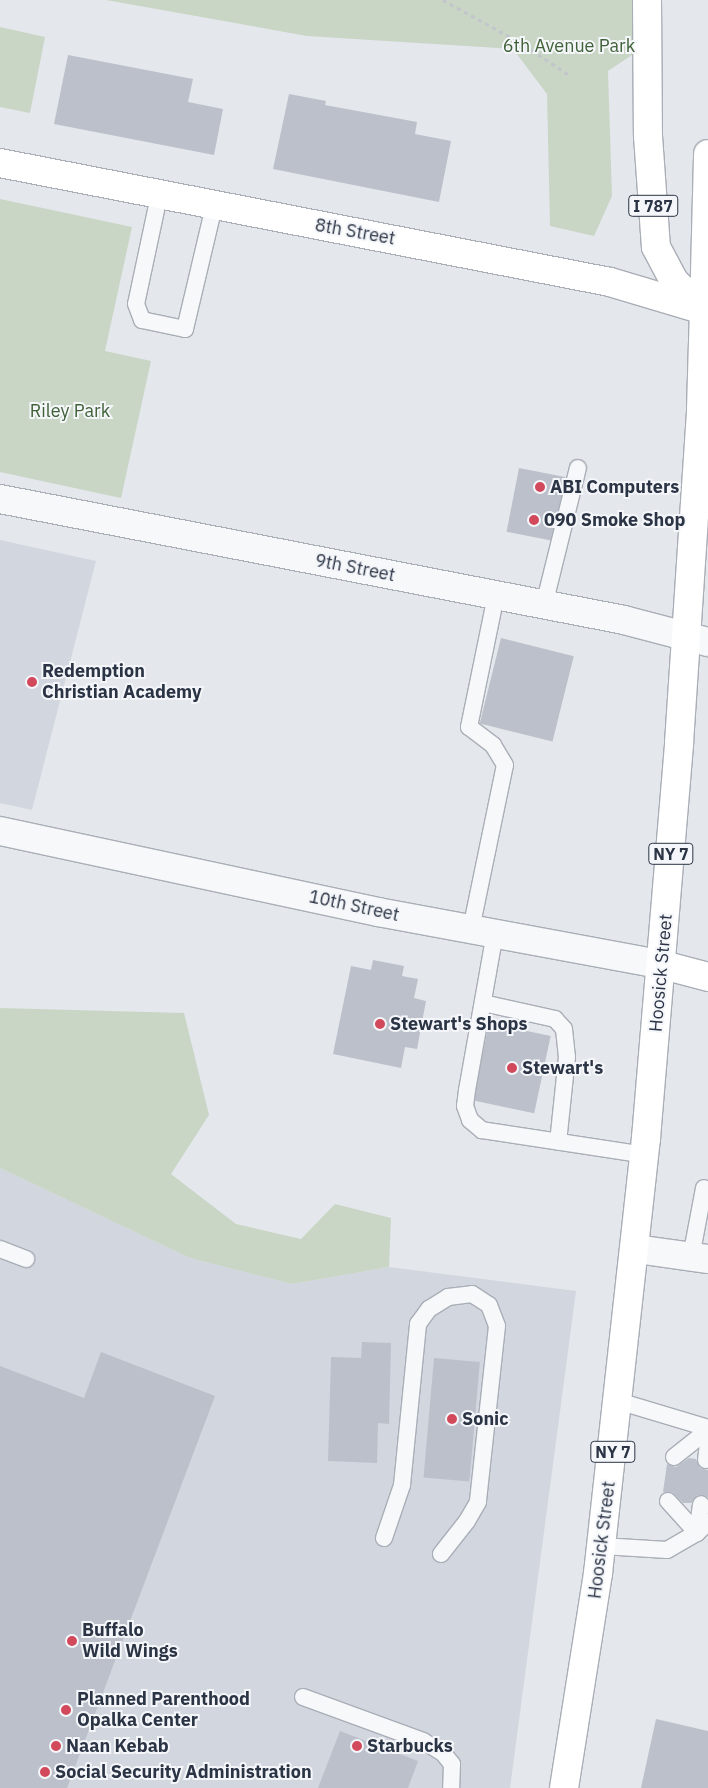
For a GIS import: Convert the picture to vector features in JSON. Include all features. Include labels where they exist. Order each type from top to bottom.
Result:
[{"type":"main road","name":"I 787","points":[[647,12],[648,136],[656,247],[675,282],[707,309]]},
{"type":"main road","name":"Hoosick Street","points":[[564,1788],[602,1546],[636,1249],[697,640],[702,409],[707,309],[708,154]]},
{"type":"main road","name":"8th Street","points":[[0,163],[159,196],[610,282],[707,309]]},
{"type":"main road","name":"10th Street","points":[[663,965],[708,977]]},
{"type":"street","name":"9th Street","points":[[0,499],[544,605],[697,640]]},
{"type":"street","name":"10th Street","points":[[0,831],[483,931],[663,965]]},
{"type":"street","points":[[636,1249],[699,1258]]},
{"type":"lane","points":[[159,196],[136,304],[142,320],[185,329],[214,206]]},
{"type":"lane","points":[[544,605],[578,468]]},
{"type":"lane","points":[[496,596],[469,727],[493,745],[505,765],[483,931],[483,1002],[466,1090],[465,1106],[470,1120],[482,1130],[645,1155]]},
{"type":"lane","points":[[483,1002],[555,1019],[564,1029],[567,1057],[558,1142]]},
{"type":"lane","points":[[699,1258],[700,1188]]},
{"type":"lane","points":[[0,1249],[26,1259]]},
{"type":"lane","points":[[384,1538],[402,1485],[418,1324],[429,1309],[448,1297],[472,1294],[489,1305],[497,1326],[478,1502],[441,1554]]},
{"type":"lane","points":[[618,1401],[708,1429]]},
{"type":"lane","points":[[674,1456],[708,1429]]},
{"type":"lane","points":[[668,1501],[702,1528]]},
{"type":"lane","points":[[701,1504],[702,1528]]},
{"type":"lane","points":[[602,1546],[666,1550],[702,1528]]},
{"type":"lane","points":[[303,1697],[423,1741],[443,1753],[452,1764],[451,1788]]},
{"type":"path","points":[[443,0],[518,41],[569,75]]},
{"type":"shaded area","name":"Redemption Christian Academy","points":[[0,540],[96,561],[32,810],[0,803]]},
{"type":"shaded area","points":[[0,1168],[190,1258],[292,1284],[389,1267],[576,1291],[510,1788],[0,1788]]},
{"type":"green space","name":"6th Avenue Park","points":[[106,0],[658,0],[659,37],[608,71],[612,196],[594,236],[550,226],[547,94],[513,49],[307,36]]},
{"type":"green space","points":[[0,27],[45,37],[30,113],[0,107]]},
{"type":"green space","name":"Riley Park","points":[[0,199],[132,227],[105,351],[151,361],[121,498],[0,472]]},
{"type":"green space","points":[[0,1008],[184,1013],[209,1115],[171,1174],[236,1224],[301,1239],[335,1204],[391,1218],[389,1267],[292,1284],[190,1258],[0,1168]]},
{"type":"building","points":[[68,55],[193,79],[188,102],[223,109],[214,155],[54,124]]},
{"type":"building","points":[[289,94],[326,101],[325,105],[417,122],[415,134],[451,141],[439,202],[273,169]]},
{"type":"building","points":[[519,468],[565,477],[553,541],[507,532]]},
{"type":"building","points":[[501,638],[574,656],[552,742],[480,723]]},
{"type":"building","name":"Stewart's Shops","points":[[373,960],[404,966],[402,976],[418,979],[414,998],[426,1001],[417,1049],[405,1047],[401,1068],[333,1054],[351,966],[371,970]]},
{"type":"building","name":"Stewart's","points":[[489,1023],[551,1036],[534,1113],[473,1100]]},
{"type":"building","points":[[362,1342],[391,1343],[389,1424],[378,1423],[377,1463],[328,1461],[331,1357],[361,1358]]},
{"type":"building","points":[[101,1352],[215,1396],[67,1788],[0,1788],[0,1366],[84,1398]]},
{"type":"building","name":"Sonic","points":[[434,1358],[480,1362],[469,1482],[424,1478]]},
{"type":"building","points":[[689,1458],[696,1459],[700,1468],[708,1470],[708,1497],[698,1495],[691,1503],[683,1503],[672,1492],[663,1492],[667,1464],[676,1467]]},
{"type":"building","points":[[656,1719],[708,1731],[708,1788],[641,1788]]},
{"type":"building","name":"Starbucks","points":[[340,1731],[418,1761],[408,1788],[318,1788]]},
{"type":"place","name":"ABI Computers","points":[[540,487]]},
{"type":"place","name":"090 Smoke Shop","points":[[534,520]]},
{"type":"place","name":"Redemption Christian Academy","points":[[32,682]]},
{"type":"place","name":"Stewart's Shops","points":[[380,1024]]},
{"type":"place","name":"Stewart's","points":[[512,1068]]},
{"type":"place","name":"Sonic","points":[[452,1419]]},
{"type":"place","name":"Buffalo Wild Wings","points":[[72,1641]]},
{"type":"place","name":"Planned Parenthood Opalka Center","points":[[66,1710]]},
{"type":"place","name":"Naan Kebab","points":[[56,1746]]},
{"type":"place","name":"Starbucks","points":[[357,1746]]},
{"type":"place","name":"Social Security Administration","points":[[45,1772]]}]
